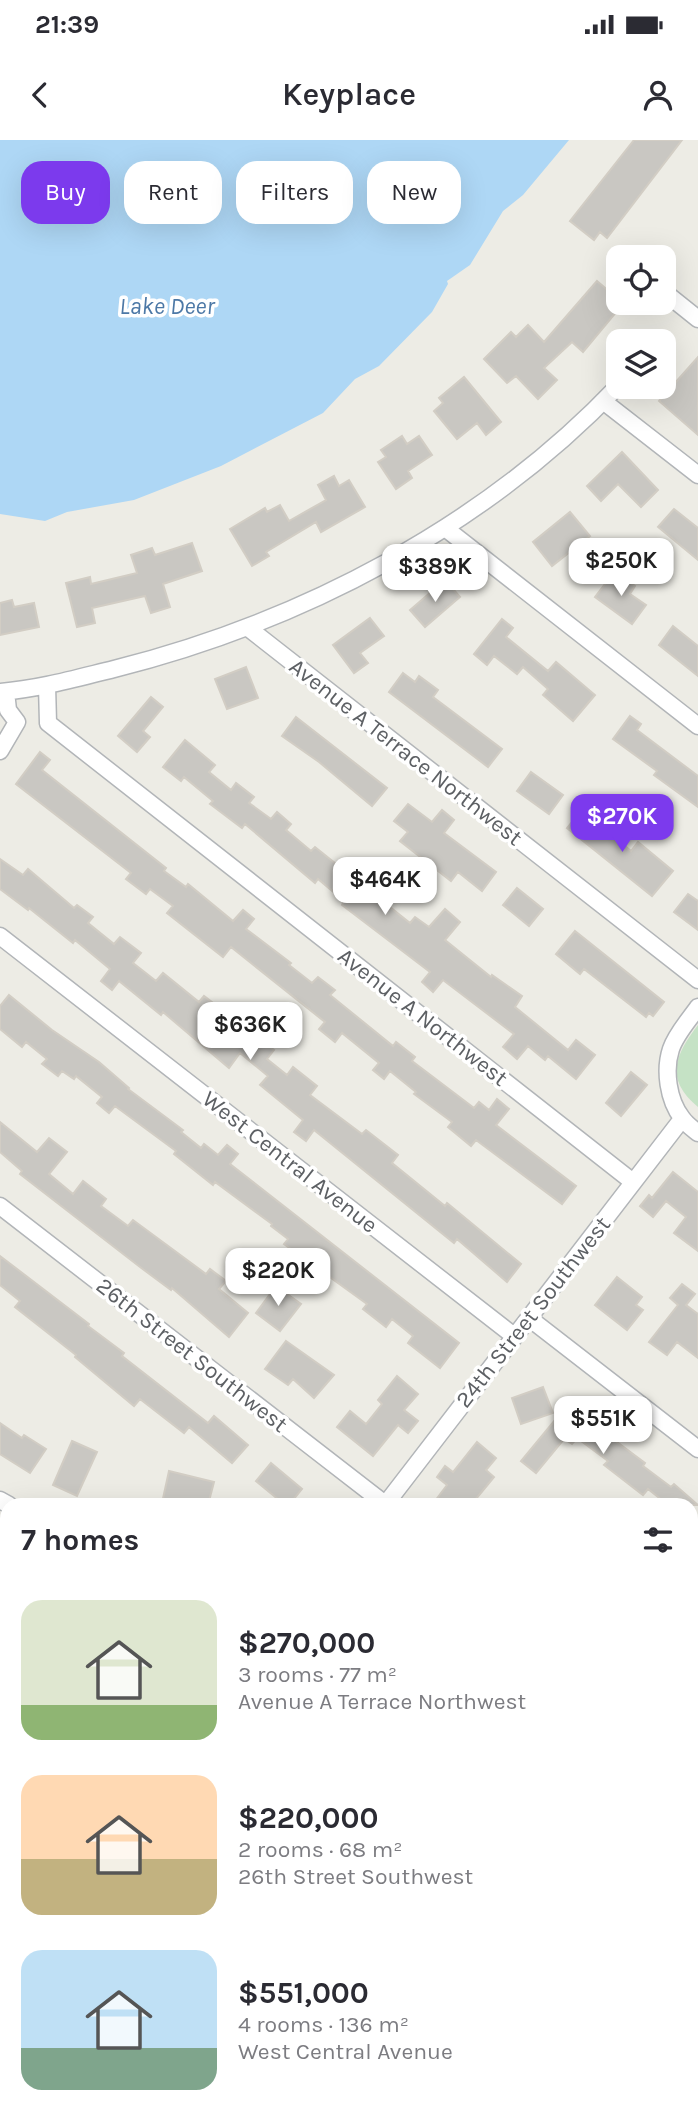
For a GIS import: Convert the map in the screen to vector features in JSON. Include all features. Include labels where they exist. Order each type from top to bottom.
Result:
[{"type":"street","points":[[676,301],[698,319]]},
{"type":"street","points":[[17,722],[8,710],[3,692],[47,685],[157,658],[247,627],[364,576],[445,528],[532,464],[606,398]]},
{"type":"street","points":[[603,401],[698,475]]},
{"type":"street","points":[[445,528],[698,726]]},
{"type":"street","name":"Avenue A Terrace Northwest","points":[[247,627],[698,980]]},
{"type":"street","points":[[17,722],[48,723],[50,706],[47,685]]},
{"type":"street","points":[[0,751],[17,722]]},
{"type":"street","name":"Avenue A Northwest","points":[[48,723],[633,1182]]},
{"type":"street","name":"West Central Avenue","points":[[0,936],[514,1336]]},
{"type":"street","points":[[698,1007],[671,1049],[668,1063],[671,1097],[682,1119],[698,1133]]},
{"type":"street","name":"24th Street Southwest","points":[[389,1498],[682,1119]]},
{"type":"street","name":"26th Street Southwest","points":[[0,1206],[375,1498]]},
{"type":"street","points":[[528,1318],[698,1449]]},
{"type":"green space","points":[[698,1025],[698,1107],[680,1087],[677,1067],[684,1047]]},
{"type":"water","name":"Lake Deer","points":[[0,140],[569,140],[523,195],[503,211],[470,265],[447,281],[448,284],[432,312],[379,366],[355,379],[323,413],[221,466],[134,500],[67,512],[45,521],[0,514]]},
{"type":"building","points":[[634,140],[682,140],[607,238],[600,232],[594,240],[570,221]]},
{"type":"building","points":[[597,281],[606,289],[606,315],[614,315],[583,352],[572,342],[544,368],[557,380],[538,399],[516,376],[507,383],[484,359],[511,332],[516,337],[528,325],[544,342]]},
{"type":"building","points":[[698,357],[698,435],[659,401],[676,399],[676,382]]},
{"type":"building","points":[[464,377],[501,422],[486,435],[477,423],[457,439],[434,411],[443,403],[439,398]]},
{"type":"building","points":[[402,436],[407,444],[419,436],[432,455],[408,471],[412,478],[396,489],[378,462],[386,457],[381,450]]},
{"type":"building","points":[[622,452],[658,490],[641,507],[618,484],[601,501],[587,486]]},
{"type":"building","points":[[334,476],[339,486],[349,480],[365,507],[321,532],[316,522],[266,552],[269,556],[252,566],[230,529],[265,508],[267,512],[280,505],[289,521],[326,500],[318,485]]},
{"type":"building","points":[[674,509],[698,528],[698,560],[658,527]]},
{"type":"building","points":[[570,512],[590,536],[552,566],[533,542]]},
{"type":"building","points":[[192,543],[202,571],[163,584],[170,607],[151,613],[145,596],[92,608],[95,623],[77,627],[66,583],[90,577],[91,584],[137,573],[131,555],[152,548],[155,555]]},
{"type":"building","points":[[615,571],[635,586],[630,594],[646,605],[632,624],[595,597]]},
{"type":"building","points":[[445,580],[460,597],[425,627],[410,610]]},
{"type":"building","points":[[12,600],[14,607],[34,603],[39,627],[0,635],[0,603]]},
{"type":"building","points":[[370,618],[384,636],[360,653],[368,663],[354,673],[333,645]]},
{"type":"building","points":[[502,619],[513,628],[506,637],[548,671],[556,662],[595,695],[573,721],[543,695],[548,689],[523,667],[517,674],[494,656],[487,665],[474,654]]},
{"type":"building","points":[[673,626],[698,646],[698,676],[659,645]]},
{"type":"building","points":[[246,667],[258,698],[227,709],[215,679]]},
{"type":"building","points":[[403,673],[415,682],[419,676],[438,690],[433,697],[502,749],[488,767],[389,692]]},
{"type":"building","points":[[151,697],[163,707],[143,731],[150,737],[137,752],[118,736]]},
{"type":"building","points":[[630,716],[641,724],[637,730],[698,776],[698,807],[654,775],[657,771],[613,739]]},
{"type":"building","points":[[296,717],[387,788],[372,806],[319,762],[282,736]]},
{"type":"building","points":[[185,740],[215,765],[209,772],[231,790],[236,783],[254,797],[249,803],[271,819],[277,812],[291,824],[286,830],[311,851],[315,847],[410,923],[415,917],[429,927],[445,909],[460,922],[445,940],[491,977],[492,975],[522,996],[515,1007],[568,1050],[576,1040],[595,1055],[576,1079],[548,1056],[545,1060],[528,1046],[517,1059],[503,1047],[514,1034],[443,980],[433,992],[422,982],[430,972],[342,905],[344,901],[318,879],[315,883],[245,824],[242,828],[210,804],[213,801],[184,777],[181,781],[163,767]]},
{"type":"building","points":[[40,752],[50,760],[42,770],[166,868],[164,871],[186,887],[188,884],[233,921],[243,910],[254,919],[246,929],[291,963],[289,965],[312,983],[318,977],[335,990],[330,995],[393,1046],[396,1042],[415,1057],[412,1061],[474,1108],[479,1102],[489,1110],[497,1099],[509,1109],[496,1125],[576,1186],[562,1204],[476,1140],[471,1146],[448,1127],[452,1122],[414,1094],[416,1092],[390,1071],[384,1079],[373,1070],[379,1063],[342,1033],[335,1042],[319,1029],[325,1022],[231,947],[223,957],[167,913],[173,906],[150,889],[146,894],[126,879],[131,873],[16,784]]},
{"type":"building","points":[[531,772],[563,795],[549,814],[517,791]]},
{"type":"building","points":[[408,804],[432,822],[442,810],[454,820],[444,833],[496,872],[482,891],[458,872],[451,881],[400,841],[408,832],[394,821]]},
{"type":"building","points":[[582,810],[631,851],[638,842],[673,871],[652,896],[567,828]]},
{"type":"building","points":[[0,859],[23,875],[28,869],[74,908],[77,905],[93,917],[88,923],[114,944],[120,937],[141,953],[133,963],[156,981],[163,973],[199,1002],[204,996],[274,1050],[267,1059],[287,1075],[293,1067],[317,1086],[310,1095],[362,1134],[366,1130],[398,1155],[392,1163],[445,1206],[447,1203],[521,1264],[507,1282],[457,1239],[454,1243],[314,1130],[306,1141],[294,1132],[303,1120],[260,1085],[268,1076],[240,1053],[229,1068],[163,1012],[161,1015],[119,981],[112,990],[101,981],[110,969],[75,940],[73,943],[0,889]]},
{"type":"building","points":[[517,888],[543,909],[529,926],[503,905]]},
{"type":"building","points":[[688,894],[698,901],[698,930],[674,912]]},
{"type":"building","points":[[575,931],[664,1002],[653,1016],[649,1013],[646,1017],[584,969],[580,974],[556,954]]},
{"type":"building","points":[[9,995],[52,1030],[99,1062],[128,1089],[183,1130],[181,1132],[201,1148],[204,1144],[218,1155],[227,1145],[238,1154],[230,1164],[459,1343],[440,1368],[408,1343],[413,1336],[392,1319],[386,1327],[363,1309],[367,1304],[284,1244],[288,1239],[271,1226],[272,1224],[215,1182],[213,1185],[174,1154],[176,1151],[115,1106],[109,1113],[97,1103],[102,1097],[76,1076],[74,1079],[62,1071],[58,1076],[42,1064],[47,1059],[26,1042],[22,1047],[0,1029],[0,1006]]},
{"type":"building","points":[[631,1072],[647,1085],[621,1116],[606,1103]]},
{"type":"building","points":[[0,1122],[37,1152],[49,1138],[67,1152],[49,1174],[73,1194],[83,1181],[106,1199],[101,1206],[128,1226],[133,1220],[206,1274],[210,1269],[226,1281],[219,1289],[248,1313],[229,1337],[172,1288],[171,1290],[140,1267],[20,1174],[22,1171],[0,1152]]},
{"type":"building","points":[[673,1172],[698,1192],[698,1251],[674,1233],[686,1217],[666,1201],[653,1217],[640,1206],[649,1195],[652,1198]]},
{"type":"building","points":[[0,1256],[89,1324],[88,1326],[124,1353],[122,1356],[208,1423],[214,1416],[248,1445],[232,1463],[189,1427],[184,1433],[140,1399],[134,1406],[75,1357],[76,1355],[15,1307],[20,1301],[0,1285]]},
{"type":"building","points":[[617,1277],[642,1297],[636,1305],[643,1310],[627,1330],[595,1305]]},
{"type":"building","points":[[682,1284],[695,1294],[686,1305],[698,1314],[698,1358],[677,1342],[667,1355],[649,1342],[678,1305],[670,1298]]},
{"type":"building","points":[[276,1286],[301,1304],[280,1331],[256,1313]]},
{"type":"building","points":[[286,1341],[334,1375],[314,1398],[293,1379],[288,1385],[265,1369]]},
{"type":"building","points":[[397,1376],[418,1394],[404,1410],[418,1421],[408,1433],[398,1425],[373,1456],[337,1427],[350,1411],[366,1424],[382,1404],[378,1400]]},
{"type":"building","points":[[543,1387],[553,1413],[521,1424],[512,1398]]},
{"type":"building","points":[[565,1408],[578,1418],[583,1412],[603,1427],[601,1430],[645,1463],[643,1466],[671,1487],[674,1484],[690,1498],[659,1498],[648,1489],[643,1495],[604,1465],[608,1461],[577,1438],[572,1444],[564,1439],[536,1473],[521,1461]]},
{"type":"building","points":[[0,1423],[22,1438],[24,1435],[46,1449],[30,1473],[0,1454]]},
{"type":"building","points":[[72,1441],[97,1452],[77,1496],[53,1485]]},
{"type":"building","points":[[477,1442],[496,1458],[486,1470],[494,1477],[477,1498],[437,1498],[447,1485],[437,1477],[445,1466],[453,1472]]},
{"type":"building","points":[[271,1463],[302,1489],[295,1498],[277,1498],[256,1481]]},
{"type":"building","points":[[169,1471],[214,1482],[210,1498],[163,1498]]}]
